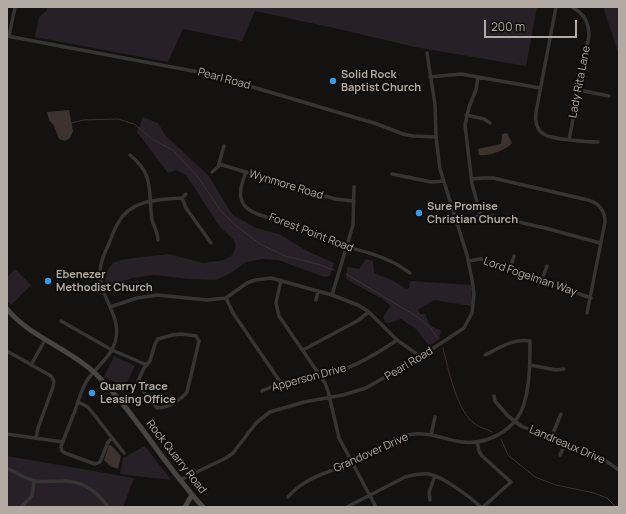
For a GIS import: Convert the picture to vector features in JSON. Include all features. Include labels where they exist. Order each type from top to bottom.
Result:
[{"type":"main road","name":"Rock Quarry Road","points":[[7,309],[20,323],[73,357],[94,373],[109,388],[180,480],[203,507]]},
{"type":"main road","points":[[186,507],[192,495]]},
{"type":"street","points":[[8,36],[15,7]]},
{"type":"street","points":[[556,7],[540,88],[535,120],[536,126],[549,138],[598,142]]},
{"type":"street","name":"Lady Rita Lane","points":[[569,140],[589,36],[589,28],[585,17],[572,7]]},
{"type":"street","name":"Pearl Road","points":[[8,36],[209,74],[377,124],[403,134],[436,137]]},
{"type":"street","name":"Pearl Road","points":[[180,480],[226,458],[233,452],[256,423],[270,412],[304,402],[330,398],[366,388],[421,357],[456,334],[464,328],[470,319],[474,294],[472,279],[457,223],[440,169],[436,137],[435,105],[427,53]]},
{"type":"street","points":[[430,77],[451,74],[478,77],[540,88]]},
{"type":"street","points":[[478,77],[476,90],[466,116],[465,125],[472,179],[481,216]]},
{"type":"street","points":[[579,90],[609,96]]},
{"type":"street","points":[[466,116],[484,119],[490,123]]},
{"type":"street","points":[[212,172],[218,167],[224,146]]},
{"type":"street","points":[[130,155],[139,162],[146,173],[149,182],[152,221],[158,234],[158,240]]},
{"type":"street","name":"Wynmore Road","points":[[219,164],[335,200],[354,201]]},
{"type":"street","name":"Forest Point Road","points":[[246,172],[241,194],[244,205],[248,209],[293,224],[329,242],[388,260],[399,265],[410,273]]},
{"type":"street","points":[[392,174],[431,182],[444,181]]},
{"type":"street","points":[[472,179],[493,178],[594,202],[601,208],[605,218],[587,313]]},
{"type":"street","points":[[332,295],[353,225],[354,187]]},
{"type":"street","points":[[112,438],[108,442],[101,460],[95,464],[65,453],[62,451],[61,447],[85,384],[110,354],[116,339],[116,322],[101,286],[99,272],[102,259],[121,218],[132,208],[151,201],[182,198],[186,194]]},
{"type":"street","points":[[182,198],[186,208],[211,243]]},
{"type":"street","points":[[457,223],[481,216],[496,217],[545,228],[600,243]]},
{"type":"street","points":[[510,269],[514,256]]},
{"type":"street","name":"Lord Fogelman Way","points":[[468,261],[481,259],[591,298]]},
{"type":"street","points":[[542,280],[547,266]]},
{"type":"street","points":[[110,307],[137,298],[157,295],[207,300],[226,298],[247,283],[255,280],[271,278],[350,301],[369,312],[397,340],[421,357]]},
{"type":"street","points":[[280,280],[276,303],[279,316],[321,376],[328,389],[336,430],[376,507]]},
{"type":"street","points":[[316,300],[318,291]]},
{"type":"street","points":[[226,298],[233,313],[281,383]]},
{"type":"street","points":[[303,350],[357,321],[369,312]]},
{"type":"street","points":[[61,321],[112,350],[147,365]]},
{"type":"street","points":[[172,334],[181,334],[196,336],[199,341],[187,392],[184,396],[163,408],[157,408],[144,392],[138,381],[147,365],[158,339],[172,334]]},
{"type":"street","points":[[31,365],[46,340]]},
{"type":"street","name":"Apperson Drive","points":[[262,391],[281,383],[321,376],[358,364],[397,340]]},
{"type":"street","name":"Grandover Drive","points":[[288,497],[296,489],[311,479],[352,463],[406,435],[422,433],[455,441],[477,442],[497,436],[514,421],[524,404],[530,365],[530,341],[521,340],[513,342],[485,355]]},
{"type":"street","points":[[7,351],[51,376],[54,381],[36,438]]},
{"type":"street","points":[[530,365],[556,370],[564,369]]},
{"type":"street","name":"Landreaux Drive","points":[[494,396],[495,401],[508,416],[521,426],[603,459],[619,470]]},
{"type":"street","points":[[78,402],[88,407],[124,453]]},
{"type":"street","points":[[551,438],[561,414]]},
{"type":"street","points":[[432,435],[436,417]]},
{"type":"street","points":[[7,434],[63,442]]},
{"type":"street","points":[[347,507],[412,475],[424,474],[435,476],[470,496],[482,507],[511,482],[486,460],[479,451],[477,442]]},
{"type":"street","points":[[560,455],[565,444]]},
{"type":"street","points":[[7,468],[34,481],[62,481],[82,484],[95,493],[108,507]]},
{"type":"street","points":[[430,500],[429,492],[435,476]]},
{"type":"street","points":[[21,507],[32,496],[34,481]]},
{"type":"shaded area","points":[[46,7],[537,7],[526,66],[415,47],[255,11],[242,41],[183,29],[168,62],[35,37],[39,17],[47,10]]},
{"type":"shaded area","points":[[603,7],[619,7],[619,55]]},
{"type":"shaded area","points":[[69,110],[73,131],[70,138],[65,141],[59,139],[54,126],[49,120],[47,112]]},
{"type":"shaded area","points":[[143,117],[158,123],[166,136],[209,176],[233,215],[256,228],[279,234],[307,251],[334,263],[330,276],[324,277],[278,260],[262,259],[246,262],[231,273],[216,280],[154,275],[132,278],[108,287],[105,280],[107,271],[113,263],[126,259],[169,254],[203,263],[224,260],[231,256],[236,246],[233,239],[220,227],[186,175],[176,170],[168,173],[137,132]]},
{"type":"shaded area","points":[[507,133],[512,143],[509,146],[492,154],[479,155],[478,149],[501,144],[502,134]]},
{"type":"shaded area","points":[[366,259],[373,261],[374,273],[394,281],[406,289],[409,288],[410,281],[471,285],[472,306],[434,300],[418,310],[420,314],[426,314],[427,320],[430,324],[439,329],[441,332],[439,337],[441,338],[429,346],[416,329],[401,319],[389,323],[385,322],[383,317],[390,307],[389,304],[346,279],[347,267],[359,269]]},
{"type":"shaded area","points":[[15,269],[31,285],[11,305],[7,301],[7,277]]},
{"type":"shaded area","points":[[114,356],[135,366],[125,387],[104,377]]},
{"type":"shaded area","points":[[109,445],[112,446],[121,456],[118,469],[110,466],[104,460]]},
{"type":"shaded area","points":[[145,446],[171,480],[120,474],[123,458]]},
{"type":"shaded area","points":[[7,456],[134,478],[123,507],[7,507]]},
{"type":"waterway","points":[[71,123],[84,120],[118,119],[134,124],[155,141],[173,150],[198,177],[221,211],[234,224],[260,244],[285,256],[334,270]]},
{"type":"waterway","points":[[346,274],[416,316],[430,327],[438,339]]},
{"type":"waterway","points":[[443,348],[454,389],[463,410],[475,424],[492,432]]},
{"type":"waterway","points":[[501,439],[508,455],[535,477],[556,485],[594,493],[607,498],[616,507]]},
{"type":"place","name":"Solid Rock Baptist Church","points":[[333,81]]},
{"type":"place","name":"Sure Promise Christian Church","points":[[419,213]]},
{"type":"place","name":"Ebenezer Methodist Church","points":[[48,281]]},
{"type":"place","name":"Quarry Trace Leasing Office","points":[[92,393]]}]
